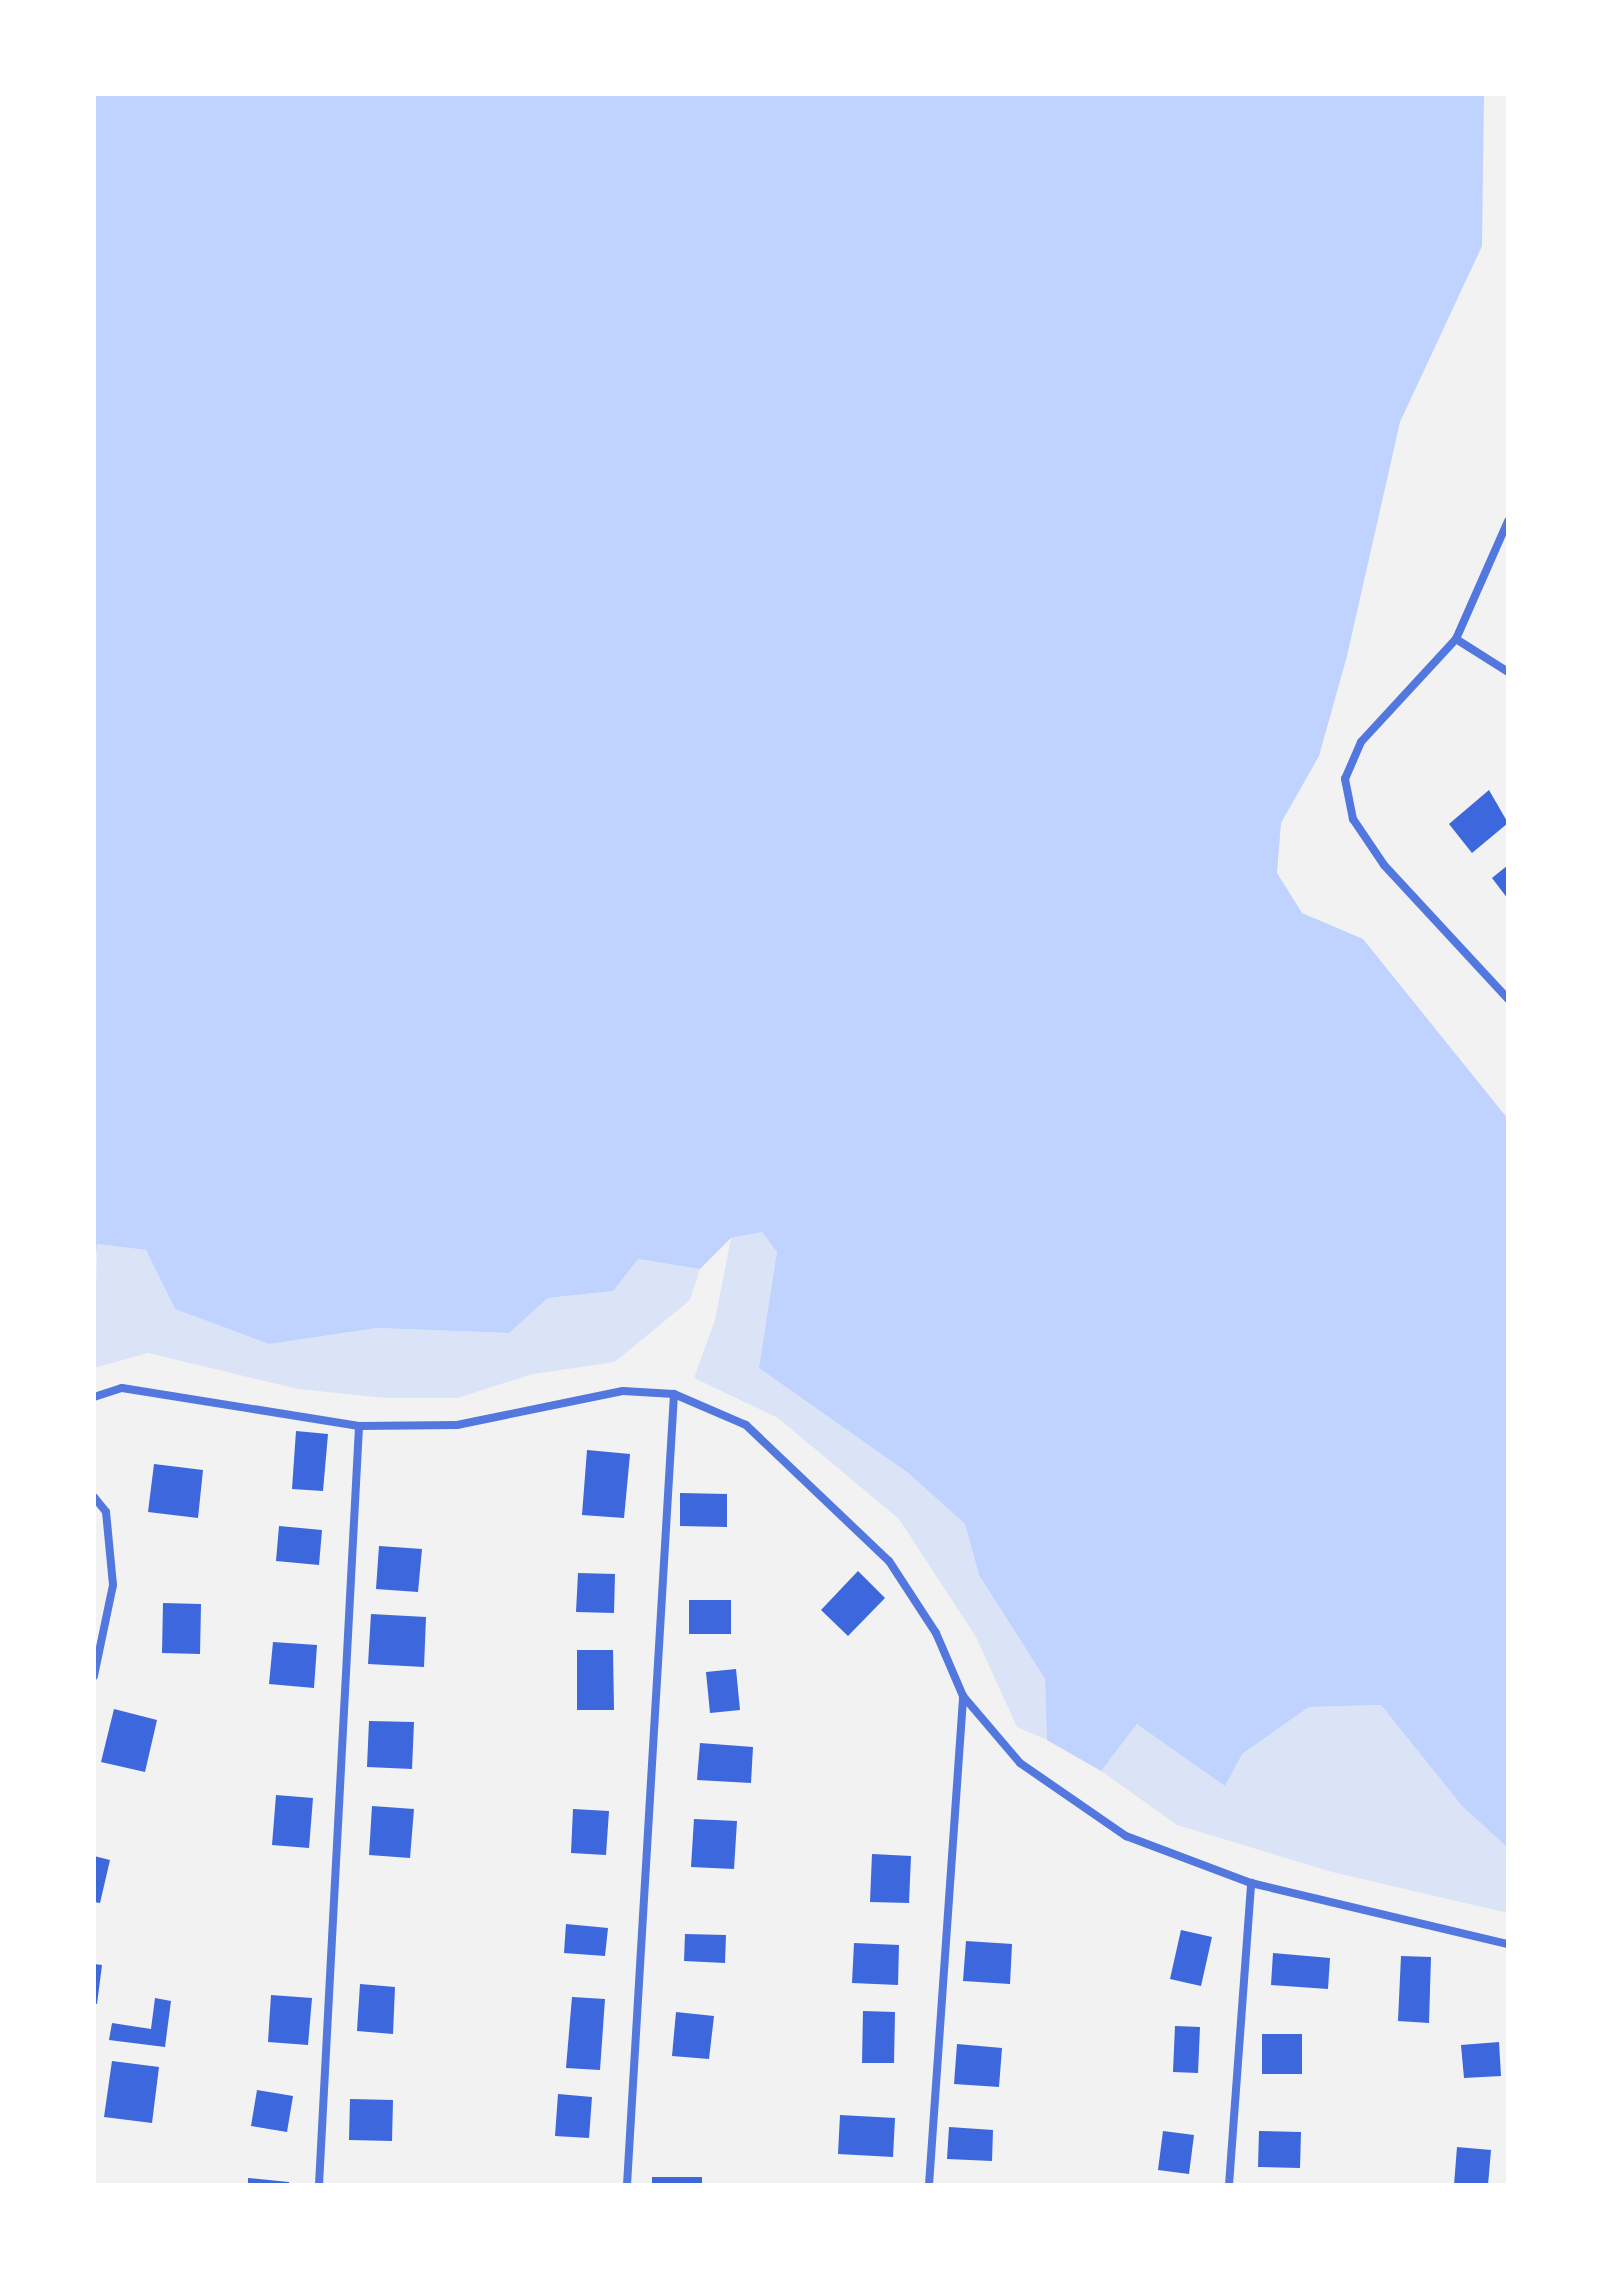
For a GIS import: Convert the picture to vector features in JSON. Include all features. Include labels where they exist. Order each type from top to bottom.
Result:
[{"type":"street","points":[[1508,521],[1456,639],[1361,742],[1345,779],[1353,819],[1384,865],[1508,999]]},
{"type":"street","points":[[1456,639],[1508,672]]},
{"type":"street","points":[[94,1397],[122,1388],[359,1426],[457,1425],[623,1391],[674,1394],[746,1425],[889,1561],[936,1633],[963,1696],[1020,1763],[1126,1836],[1251,1883],[1508,1944]]},
{"type":"street","points":[[627,2185],[674,1394]]},
{"type":"street","points":[[319,2185],[359,1426]]},
{"type":"street","points":[[94,1497],[106,1512],[113,1585],[94,1676]]},
{"type":"street","points":[[929,2185],[963,1696]]},
{"type":"street","points":[[1229,2185],[1251,1883]]},
{"type":"shaded area","points":[[762,1232],[777,1251],[775,1276],[907,1472],[965,1524],[979,1575],[1045,1679],[1047,1740],[1017,1727],[976,1637],[899,1519],[778,1418],[694,1378],[715,1320],[731,1238]]},
{"type":"shaded area","points":[[97,1244],[146,1250],[175,1309],[269,1344],[377,1328],[509,1333],[548,1298],[613,1291],[637,1259],[700,1269],[690,1300],[615,1362],[533,1374],[457,1398],[385,1398],[298,1389],[148,1353],[94,1368]]},
{"type":"shaded area","points":[[1381,1705],[1462,1806],[1508,1848],[1508,1913],[1332,1872],[1177,1825],[1101,1771],[1137,1724],[1172,1745],[1242,1754],[1309,1707]]},
{"type":"water","points":[[94,94],[1484,94],[1482,246],[1400,422],[1347,656],[1319,756],[1281,823],[1277,873],[1302,913],[1363,939],[1508,1119],[1508,1848],[1462,1806],[1381,1705],[1309,1707],[1242,1754],[1225,1786],[1137,1724],[1101,1771],[1047,1740],[1045,1679],[979,1575],[965,1524],[907,1472],[759,1368],[777,1252],[762,1232],[731,1238],[700,1269],[638,1259],[613,1291],[548,1298],[509,1333],[377,1328],[269,1344],[175,1309],[146,1250],[97,1244],[94,1278]]},
{"type":"building","points":[[1489,790],[1508,823],[1472,853],[1449,824]]},
{"type":"building","points":[[1508,865],[1508,899],[1492,878]]},
{"type":"building","points":[[296,1431],[328,1434],[323,1491],[292,1489]]},
{"type":"building","points":[[587,1450],[630,1454],[624,1518],[582,1515]]},
{"type":"building","points":[[154,1464],[203,1470],[198,1518],[148,1512]]},
{"type":"building","points":[[680,1493],[727,1494],[727,1527],[680,1526]]},
{"type":"building","points":[[279,1526],[322,1530],[319,1565],[276,1561]]},
{"type":"building","points":[[379,1546],[422,1549],[418,1592],[376,1589]]},
{"type":"building","points":[[858,1571],[885,1598],[848,1636],[821,1610]]},
{"type":"building","points":[[578,1573],[615,1574],[614,1613],[576,1612]]},
{"type":"building","points":[[689,1600],[731,1600],[731,1634],[689,1634]]},
{"type":"building","points":[[163,1603],[201,1604],[200,1654],[162,1653]]},
{"type":"building","points":[[371,1614],[426,1617],[424,1667],[368,1664]]},
{"type":"building","points":[[273,1642],[317,1645],[314,1688],[269,1684]]},
{"type":"building","points":[[577,1650],[613,1650],[614,1710],[577,1710]]},
{"type":"building","points":[[736,1669],[740,1710],[710,1713],[706,1672]]},
{"type":"building","points":[[114,1709],[157,1720],[145,1772],[101,1762]]},
{"type":"building","points":[[369,1721],[414,1722],[412,1769],[367,1767]]},
{"type":"building","points":[[700,1743],[753,1747],[751,1783],[697,1780]]},
{"type":"building","points":[[276,1795],[313,1798],[309,1848],[272,1845]]},
{"type":"building","points":[[372,1806],[414,1809],[410,1858],[369,1855]]},
{"type":"building","points":[[573,1809],[609,1811],[606,1855],[571,1853]]},
{"type":"building","points":[[694,1819],[737,1821],[734,1869],[691,1867]]},
{"type":"building","points":[[872,1854],[911,1856],[909,1903],[870,1902]]},
{"type":"building","points":[[94,1856],[110,1860],[100,1903],[94,1902]]},
{"type":"building","points":[[566,1924],[608,1928],[605,1956],[564,1953]]},
{"type":"building","points":[[1181,1930],[1212,1937],[1201,1986],[1170,1979]]},
{"type":"building","points":[[685,1934],[726,1935],[725,1963],[684,1961]]},
{"type":"building","points":[[966,1941],[1012,1944],[1010,1984],[963,1981]]},
{"type":"building","points":[[854,1943],[899,1945],[898,1985],[852,1983]]},
{"type":"building","points":[[1273,1953],[1330,1958],[1328,1989],[1271,1985]]},
{"type":"building","points":[[1401,1956],[1431,1957],[1429,2023],[1398,2021]]},
{"type":"building","points":[[94,1964],[102,1965],[97,2004],[94,2003]]},
{"type":"building","points":[[360,1984],[395,1987],[393,2034],[357,2031]]},
{"type":"building","points":[[271,1995],[312,1998],[308,2045],[268,2042]]},
{"type":"building","points":[[572,1997],[605,1999],[600,2070],[566,2068]]},
{"type":"building","points":[[155,1998],[171,2001],[165,2047],[109,2040],[112,2023],[151,2029]]},
{"type":"building","points":[[863,2011],[895,2012],[894,2063],[862,2063]]},
{"type":"building","points":[[676,2012],[714,2016],[709,2059],[672,2056]]},
{"type":"building","points":[[1175,2026],[1200,2027],[1198,2073],[1173,2072]]},
{"type":"building","points":[[1262,2034],[1302,2034],[1302,2074],[1262,2074]]},
{"type":"building","points":[[1499,2042],[1501,2076],[1464,2078],[1461,2045]]},
{"type":"building","points":[[957,2044],[1002,2048],[999,2087],[954,2084]]},
{"type":"building","points":[[112,2061],[159,2067],[152,2123],[104,2117]]},
{"type":"building","points":[[257,2090],[293,2096],[287,2132],[251,2126]]},
{"type":"building","points":[[558,2094],[592,2097],[589,2138],[555,2136]]},
{"type":"building","points":[[350,2099],[393,2100],[392,2141],[349,2140]]},
{"type":"building","points":[[840,2115],[895,2118],[893,2157],[838,2154]]},
{"type":"building","points":[[949,2127],[993,2130],[992,2161],[947,2159]]},
{"type":"building","points":[[1163,2131],[1194,2135],[1189,2174],[1158,2170]]},
{"type":"building","points":[[1259,2131],[1301,2132],[1300,2168],[1258,2167]]},
{"type":"building","points":[[1457,2147],[1491,2150],[1488,2185],[1454,2185]]},
{"type":"building","points":[[652,2177],[702,2177],[702,2185],[652,2185]]},
{"type":"building","points":[[248,2178],[289,2182],[289,2185],[248,2185]]}]
